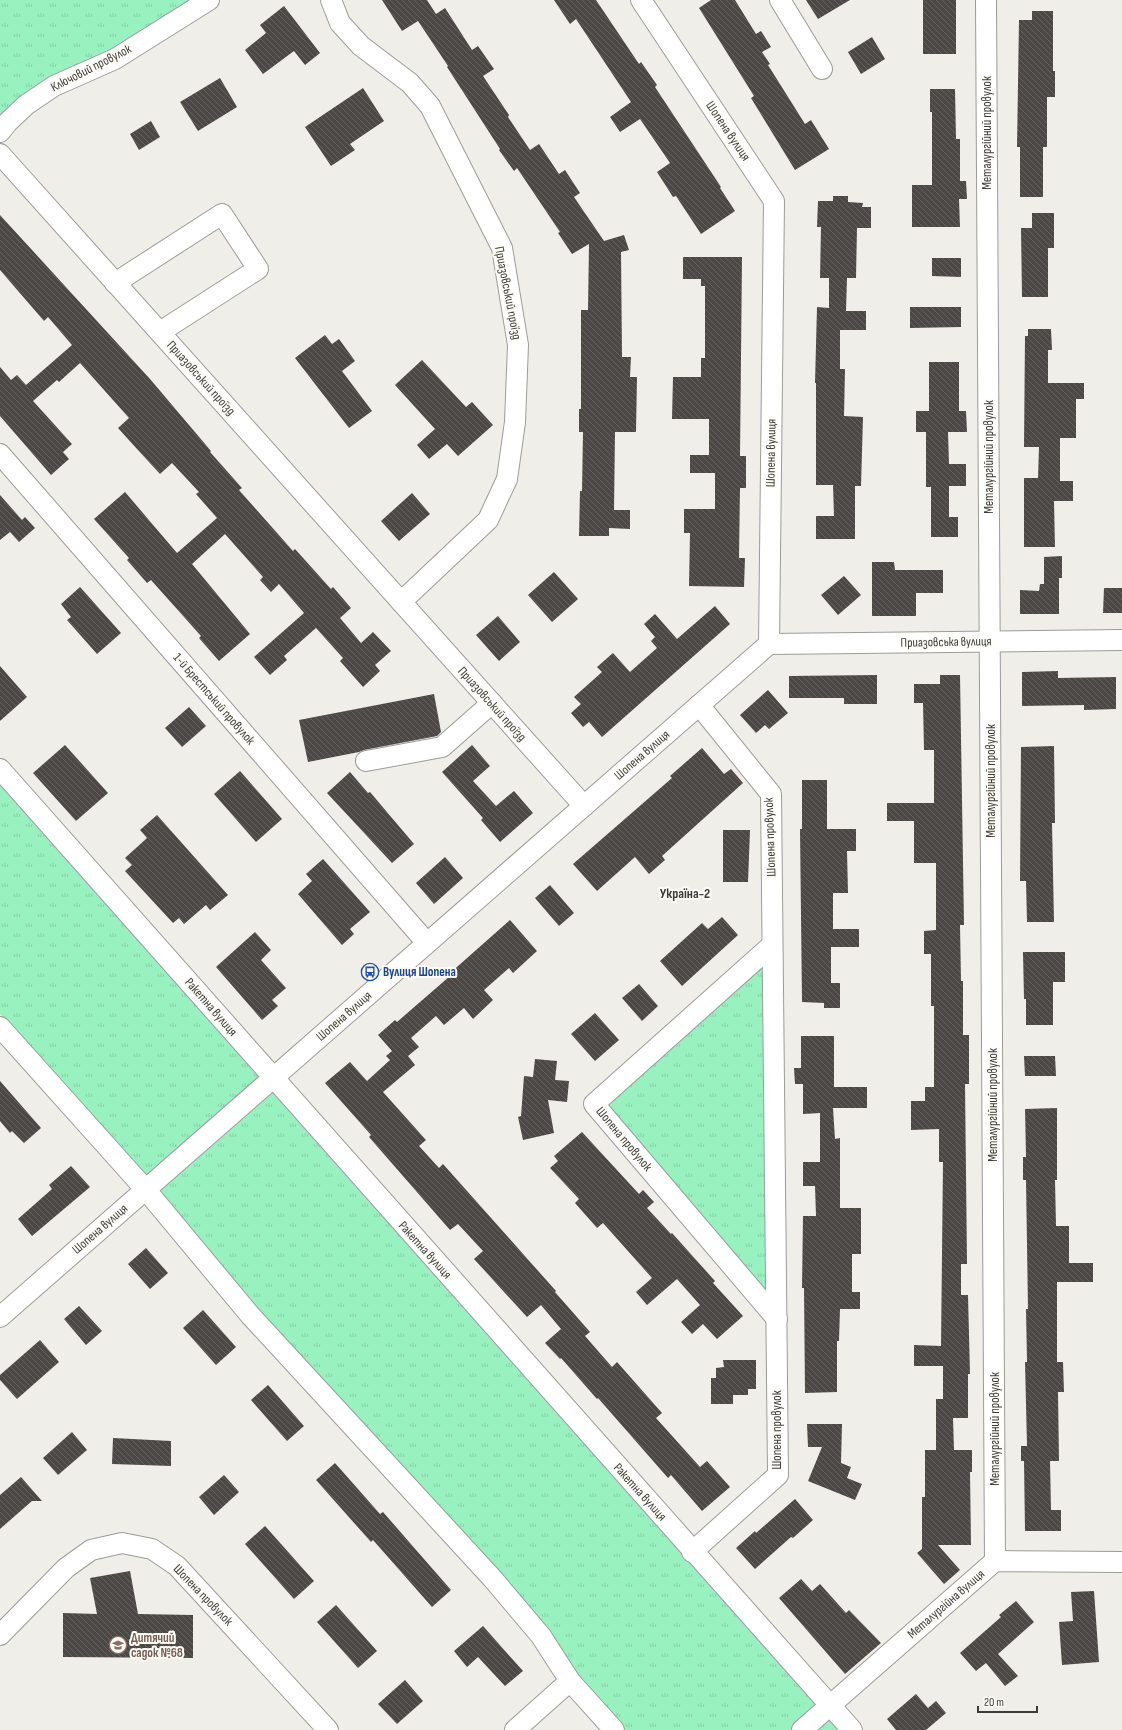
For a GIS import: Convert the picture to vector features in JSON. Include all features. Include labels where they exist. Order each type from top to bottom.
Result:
[{"type":"street","name":"Ключовий провулок","points":[[0,132],[26,105],[54,86],[115,58],[209,0]]},
{"type":"street","name":"Приазовський проїзд","points":[[331,0],[340,23],[361,46],[410,83],[430,106],[502,248],[518,345],[515,422],[507,479],[488,520],[401,602]]},
{"type":"street","name":"Шопена вулиця","points":[[0,1317],[769,644],[774,200],[641,0]]},
{"type":"street","points":[[780,0],[822,69]]},
{"type":"street","name":"Металургійний провулок","points":[[986,0],[995,1561]]},
{"type":"street","name":"Приазовський проїзд","points":[[0,154],[584,806]]},
{"type":"street","points":[[115,283],[222,214],[258,269],[160,332]]},
{"type":"street","name":"1-й Брестський провулок","points":[[0,454],[427,943]]},
{"type":"street","name":"Приазовська вулиця","points":[[769,644],[1122,640]]},
{"type":"street","points":[[366,762],[442,746],[492,703]]},
{"type":"street","name":"Шопена провулок","points":[[692,1552],[778,1475],[771,794],[699,705]]},
{"type":"street","name":"Ракетна вулиця","points":[[0,768],[692,1552],[852,1730]]},
{"type":"street","name":"Шопена провулок","points":[[772,945],[594,1104],[776,1319]]},
{"type":"street","points":[[0,1027],[146,1190],[250,1315],[492,1578],[541,1636],[570,1681],[614,1730]]},
{"type":"street","name":"Шопена провулок","points":[[0,1635],[66,1568],[91,1550],[122,1543],[152,1548],[177,1566],[328,1730]]},
{"type":"street","name":"Металургійна вулиця","points":[[802,1730],[995,1561],[1122,1562]]},
{"type":"street","points":[[515,1730],[570,1681]]},
{"type":"green space","points":[[0,0],[195,0],[0,120]]},
{"type":"green space","points":[[0,783],[839,1730],[623,1730],[255,1309],[145,1176],[0,1014]]},
{"type":"green space","points":[[762,968],[766,1290],[608,1105]]},
{"type":"building","points":[[382,0],[427,0],[436,14],[445,8],[472,50],[478,46],[494,69],[483,76],[530,150],[539,144],[559,174],[565,170],[580,193],[574,197],[604,241],[624,235],[629,250],[621,252],[622,357],[631,357],[630,377],[637,377],[636,432],[615,432],[614,510],[630,510],[630,529],[609,528],[609,536],[579,536],[580,491],[582,491],[583,432],[579,432],[579,409],[581,409],[581,310],[588,310],[589,244],[572,254],[558,233],[560,232],[517,168],[514,171],[499,150],[500,149],[447,67],[448,66],[418,21],[402,31]]},
{"type":"building","points":[[554,0],[596,0],[639,64],[641,62],[657,85],[655,87],[721,187],[720,188],[735,211],[701,234],[676,196],[673,197],[657,172],[670,163],[640,119],[620,132],[610,117],[631,102],[576,19],[570,24]]},
{"type":"building","points":[[711,0],[735,0],[756,34],[761,31],[771,47],[762,52],[770,64],[768,65],[805,124],[811,120],[829,149],[795,170],[751,98],[754,96],[699,8]]},
{"type":"building","points":[[806,0],[850,0],[818,19]]},
{"type":"building","points":[[923,0],[956,0],[956,54],[923,54]]},
{"type":"building","points":[[284,6],[320,53],[305,65],[294,51],[263,74],[245,50],[266,33],[260,25]]},
{"type":"building","points":[[1032,11],[1053,11],[1053,71],[1055,71],[1055,97],[1047,97],[1047,147],[1043,147],[1043,197],[1020,197],[1020,147],[1017,147],[1019,20],[1032,20]]},
{"type":"building","points":[[872,37],[885,59],[861,74],[848,52]]},
{"type":"building","points":[[220,78],[237,107],[198,131],[180,102]]},
{"type":"building","points":[[363,88],[384,121],[350,144],[355,150],[331,166],[305,127]]},
{"type":"building","points":[[930,89],[955,89],[956,139],[960,139],[960,181],[966,181],[967,199],[959,199],[960,227],[912,227],[912,185],[932,185],[932,112],[930,112]]},
{"type":"building","points":[[151,121],[160,137],[139,150],[130,134]]},
{"type":"building","points":[[833,196],[848,196],[848,202],[863,203],[862,207],[871,207],[871,228],[857,228],[856,278],[847,278],[846,311],[866,311],[866,330],[840,330],[840,369],[845,369],[844,416],[863,417],[861,486],[855,486],[855,539],[816,539],[816,516],[834,516],[833,485],[816,485],[815,383],[817,307],[829,308],[829,278],[820,278],[821,227],[817,227],[818,201],[833,201]]},
{"type":"building","points":[[1032,213],[1054,213],[1054,248],[1048,248],[1048,297],[1022,297],[1021,228],[1032,228]]},
{"type":"building","points":[[0,215],[150,379],[211,451],[210,452],[242,488],[239,490],[293,551],[295,549],[331,589],[333,587],[351,608],[340,618],[361,643],[373,632],[391,651],[375,665],[380,671],[363,687],[340,661],[343,658],[316,628],[284,656],[287,660],[270,675],[254,657],[304,613],[279,584],[271,592],[260,580],[263,577],[225,534],[192,564],[250,634],[219,661],[199,638],[201,636],[151,580],[147,583],[127,560],[129,558],[94,519],[125,492],[177,553],[217,518],[196,494],[199,492],[172,463],[160,474],[118,428],[129,418],[80,363],[59,382],[57,380],[33,401],[72,444],[63,452],[69,459],[51,475],[0,416],[0,367],[11,380],[17,375],[26,385],[72,345],[48,317],[44,321],[0,270]]},
{"type":"building","points":[[683,257],[742,257],[740,456],[746,456],[746,488],[740,488],[739,558],[745,558],[744,587],[689,586],[690,533],[684,533],[684,509],[715,509],[715,473],[690,473],[690,455],[709,455],[709,419],[672,419],[673,377],[701,377],[701,358],[705,358],[705,286],[701,286],[701,279],[683,279]]},
{"type":"building","points":[[932,258],[961,258],[961,277],[932,276]]},
{"type":"building","points":[[910,307],[961,307],[961,327],[910,328]]},
{"type":"building","points":[[1028,329],[1051,329],[1052,350],[1048,350],[1048,383],[1084,383],[1084,399],[1076,399],[1076,438],[1060,438],[1060,481],[1073,481],[1073,501],[1054,501],[1055,547],[1024,547],[1024,478],[1038,478],[1039,447],[1024,447],[1025,336],[1028,336]]},
{"type":"building","points":[[325,335],[332,344],[339,339],[355,361],[342,371],[372,411],[349,428],[295,358]]},
{"type":"building","points":[[422,360],[466,407],[472,402],[493,425],[458,456],[447,444],[429,459],[417,445],[435,429],[395,385]]},
{"type":"building","points":[[929,362],[959,362],[959,411],[966,411],[967,432],[948,432],[949,464],[966,464],[966,486],[949,486],[949,517],[958,517],[958,537],[931,537],[931,487],[926,487],[926,432],[916,432],[916,411],[929,411]]},
{"type":"building","points":[[412,493],[430,514],[399,541],[381,521]]},
{"type":"building","points":[[0,495],[22,520],[25,517],[35,528],[19,542],[10,532],[0,540]]},
{"type":"building","points":[[1062,556],[1062,578],[1059,578],[1059,614],[1020,614],[1020,590],[1039,591],[1040,584],[1044,584],[1044,557]]},
{"type":"building","points":[[872,562],[894,562],[895,570],[943,570],[943,593],[916,593],[916,616],[872,616]]},
{"type":"building","points":[[554,572],[578,599],[552,622],[528,595]]},
{"type":"building","points":[[844,576],[861,595],[838,615],[821,595]]},
{"type":"building","points":[[80,587],[121,633],[97,654],[67,620],[71,617],[61,604]]},
{"type":"building","points":[[1104,588],[1122,588],[1122,613],[1103,613]]},
{"type":"building","points":[[715,606],[730,624],[602,737],[589,722],[583,727],[571,713],[581,704],[574,697],[602,672],[597,667],[613,653],[630,672],[657,648],[651,641],[655,637],[644,624],[655,614],[677,639]]},
{"type":"building","points":[[498,616],[520,642],[499,661],[476,635]]},
{"type":"building","points":[[0,666],[27,697],[0,721]]},
{"type":"building","points":[[1058,671],[1058,678],[1116,677],[1116,709],[1084,710],[1084,705],[1022,706],[1022,672]]},
{"type":"building","points":[[877,675],[877,704],[844,704],[844,698],[789,698],[789,676]]},
{"type":"building","points":[[940,675],[960,675],[964,925],[960,925],[961,981],[963,981],[963,1035],[969,1035],[969,1084],[965,1084],[967,1264],[961,1264],[961,1295],[968,1295],[970,1374],[968,1374],[968,1418],[953,1418],[954,1450],[972,1450],[972,1472],[970,1472],[971,1545],[938,1545],[960,1570],[944,1584],[917,1553],[922,1549],[922,1497],[925,1497],[925,1450],[936,1450],[936,1399],[943,1399],[943,1366],[914,1366],[914,1345],[941,1346],[943,1162],[939,1162],[939,1129],[911,1130],[911,1101],[925,1101],[925,1087],[934,1087],[934,1006],[931,1006],[931,954],[924,954],[924,931],[936,930],[936,863],[914,863],[914,821],[887,821],[887,803],[934,803],[934,750],[924,750],[923,703],[914,703],[914,684],[940,684]]},
{"type":"building","points":[[768,690],[788,713],[769,729],[765,725],[756,733],[740,715]]},
{"type":"building","points":[[434,694],[441,732],[437,736],[308,762],[299,720]]},
{"type":"building","points":[[189,707],[206,726],[182,747],[165,728]]},
{"type":"building","points":[[65,745],[108,793],[76,821],[33,773]]},
{"type":"building","points":[[472,745],[490,766],[473,781],[496,806],[514,791],[533,813],[500,842],[481,820],[483,818],[442,772]]},
{"type":"building","points":[[1054,746],[1055,823],[1052,823],[1054,922],[1027,922],[1026,881],[1020,881],[1021,747]]},
{"type":"building","points":[[702,748],[724,774],[731,769],[743,783],[662,856],[665,860],[649,874],[635,857],[597,891],[573,864],[672,778],[670,776]]},
{"type":"building","points":[[240,771],[282,819],[256,842],[214,794]]},
{"type":"building","points":[[350,772],[368,793],[370,792],[414,844],[392,863],[327,793]]},
{"type":"building","points":[[802,780],[827,780],[827,829],[856,829],[856,851],[847,851],[848,893],[833,893],[833,929],[859,929],[859,947],[831,947],[831,983],[840,983],[840,1008],[824,1008],[824,1003],[802,1002],[800,829],[802,829]]},
{"type":"building","points":[[157,815],[228,895],[210,910],[206,905],[184,924],[179,918],[173,923],[125,871],[132,865],[125,858],[147,838],[140,830]]},
{"type":"building","points":[[723,830],[750,830],[748,882],[723,882]]},
{"type":"building","points":[[445,857],[463,878],[434,904],[416,883]]},
{"type":"building","points":[[323,859],[370,912],[350,929],[354,934],[342,945],[298,894],[312,881],[306,874]]},
{"type":"building","points":[[550,885],[574,913],[559,926],[535,898]]},
{"type":"building","points":[[722,917],[738,935],[682,986],[660,961],[702,923],[708,929]]},
{"type":"building","points":[[510,920],[537,951],[513,973],[509,968],[484,990],[493,1000],[473,1019],[464,1008],[444,1025],[436,1016],[411,1038],[419,1047],[408,1056],[415,1065],[383,1092],[426,1140],[419,1146],[439,1168],[443,1164],[556,1291],[555,1292],[590,1332],[585,1336],[612,1367],[617,1362],[662,1413],[656,1418],[700,1467],[707,1461],[730,1487],[702,1511],[671,1475],[668,1478],[598,1398],[597,1399],[561,1358],[560,1359],[545,1343],[561,1329],[541,1305],[527,1317],[474,1259],[483,1251],[458,1224],[450,1230],[369,1137],[371,1135],[325,1083],[350,1062],[367,1081],[390,1060],[386,1056],[392,1051],[378,1035],[395,1020],[397,1022],[450,976],[449,974]]},
{"type":"building","points":[[255,932],[271,950],[261,960],[286,988],[272,1000],[278,1006],[262,1020],[216,967]]},
{"type":"building","points":[[1023,952],[1065,952],[1065,982],[1053,982],[1053,1025],[1026,1025]]},
{"type":"building","points":[[639,984],[658,1006],[642,1021],[622,998]]},
{"type":"building","points":[[595,1013],[619,1040],[595,1061],[571,1034]]},
{"type":"building","points":[[801,1036],[834,1036],[834,1087],[867,1087],[867,1108],[833,1108],[835,1139],[840,1138],[840,1208],[861,1208],[861,1254],[852,1254],[852,1292],[860,1292],[860,1309],[840,1309],[839,1341],[837,1341],[837,1392],[805,1393],[804,1288],[802,1288],[803,1216],[816,1216],[815,1186],[803,1186],[803,1162],[820,1162],[820,1113],[803,1114],[803,1084],[795,1084],[794,1068],[801,1068]]},
{"type":"building","points":[[1024,1056],[1055,1056],[1056,1076],[1025,1076]]},
{"type":"building","points":[[535,1059],[557,1061],[555,1080],[569,1081],[567,1102],[548,1100],[554,1133],[523,1140],[518,1117],[521,1116],[524,1076],[533,1077]]},
{"type":"building","points":[[0,1081],[41,1128],[24,1143],[12,1131],[10,1133],[0,1121]]},
{"type":"building","points":[[1057,1108],[1057,1180],[1055,1180],[1056,1226],[1069,1226],[1069,1263],[1093,1263],[1093,1282],[1057,1282],[1057,1362],[1063,1362],[1064,1392],[1058,1392],[1059,1461],[1050,1461],[1051,1510],[1061,1510],[1061,1531],[1025,1531],[1024,1461],[1021,1461],[1021,1446],[1027,1446],[1025,1362],[1027,1362],[1026,1309],[1028,1309],[1026,1180],[1023,1180],[1023,1157],[1026,1157],[1025,1109]]},
{"type":"building","points":[[582,1132],[639,1194],[643,1190],[654,1202],[647,1208],[671,1234],[672,1233],[715,1281],[713,1283],[743,1316],[717,1339],[703,1324],[692,1334],[681,1322],[700,1305],[677,1279],[647,1305],[636,1292],[652,1278],[603,1223],[597,1228],[575,1203],[579,1199],[550,1168],[558,1161],[554,1156]]},
{"type":"building","points":[[71,1166],[90,1187],[32,1236],[18,1219],[52,1189],[49,1185]]},
{"type":"building","points":[[146,1248],[168,1273],[150,1289],[128,1264]]},
{"type":"building","points":[[79,1306],[102,1331],[86,1345],[64,1319]]},
{"type":"building","points":[[203,1310],[236,1347],[216,1365],[183,1328]]},
{"type":"building","points":[[40,1340],[59,1362],[17,1399],[0,1380],[0,1375]]},
{"type":"building","points":[[723,1360],[756,1360],[756,1389],[748,1389],[748,1395],[733,1395],[733,1404],[711,1404],[711,1378],[716,1378],[716,1368],[724,1367]]},
{"type":"building","points":[[268,1385],[304,1426],[287,1441],[251,1400]]},
{"type":"building","points":[[807,1424],[842,1424],[841,1463],[851,1467],[847,1478],[862,1484],[855,1500],[808,1481],[822,1447],[808,1447]]},
{"type":"building","points":[[72,1432],[87,1450],[58,1475],[43,1458]]},
{"type":"building","points":[[113,1438],[171,1441],[171,1466],[112,1464]]},
{"type":"building","points":[[335,1463],[380,1514],[383,1512],[451,1590],[432,1607],[373,1540],[371,1542],[316,1480]]},
{"type":"building","points":[[224,1475],[239,1492],[214,1515],[199,1497]]},
{"type":"building","points":[[21,1477],[42,1501],[32,1501],[0,1529],[0,1495]]},
{"type":"building","points":[[795,1499],[813,1520],[793,1538],[791,1537],[755,1569],[736,1548],[755,1531],[756,1533]]},
{"type":"building","points":[[265,1526],[314,1581],[294,1599],[245,1544]]},
{"type":"building","points":[[130,1571],[138,1614],[193,1615],[193,1658],[63,1657],[63,1613],[97,1614],[90,1578]]},
{"type":"building","points":[[801,1579],[812,1591],[820,1584],[846,1613],[849,1610],[881,1643],[845,1674],[779,1598]]},
{"type":"building","points":[[1094,1591],[1099,1662],[1062,1665],[1059,1622],[1073,1621],[1071,1592]]},
{"type":"building","points":[[1016,1601],[1034,1622],[998,1654],[1018,1676],[1005,1686],[986,1663],[976,1671],[960,1653],[1001,1617],[999,1615]]},
{"type":"building","points":[[336,1605],[377,1651],[358,1668],[317,1622]]},
{"type":"building","points":[[483,1626],[523,1671],[505,1686],[478,1657],[467,1667],[454,1651]]},
{"type":"building","points":[[405,1680],[423,1701],[397,1724],[378,1704]]},
{"type":"building","points":[[916,1694],[928,1708],[936,1701],[946,1713],[926,1730],[896,1730],[887,1719]]},
{"type":"place","name":"Вулиця Шопена","points":[[370,972]]},
{"type":"place","name":"Дитячий садок №68","points":[[118,1645]]},
{"type":"district","name":"Україна-2","points":[[685,893]]}]
